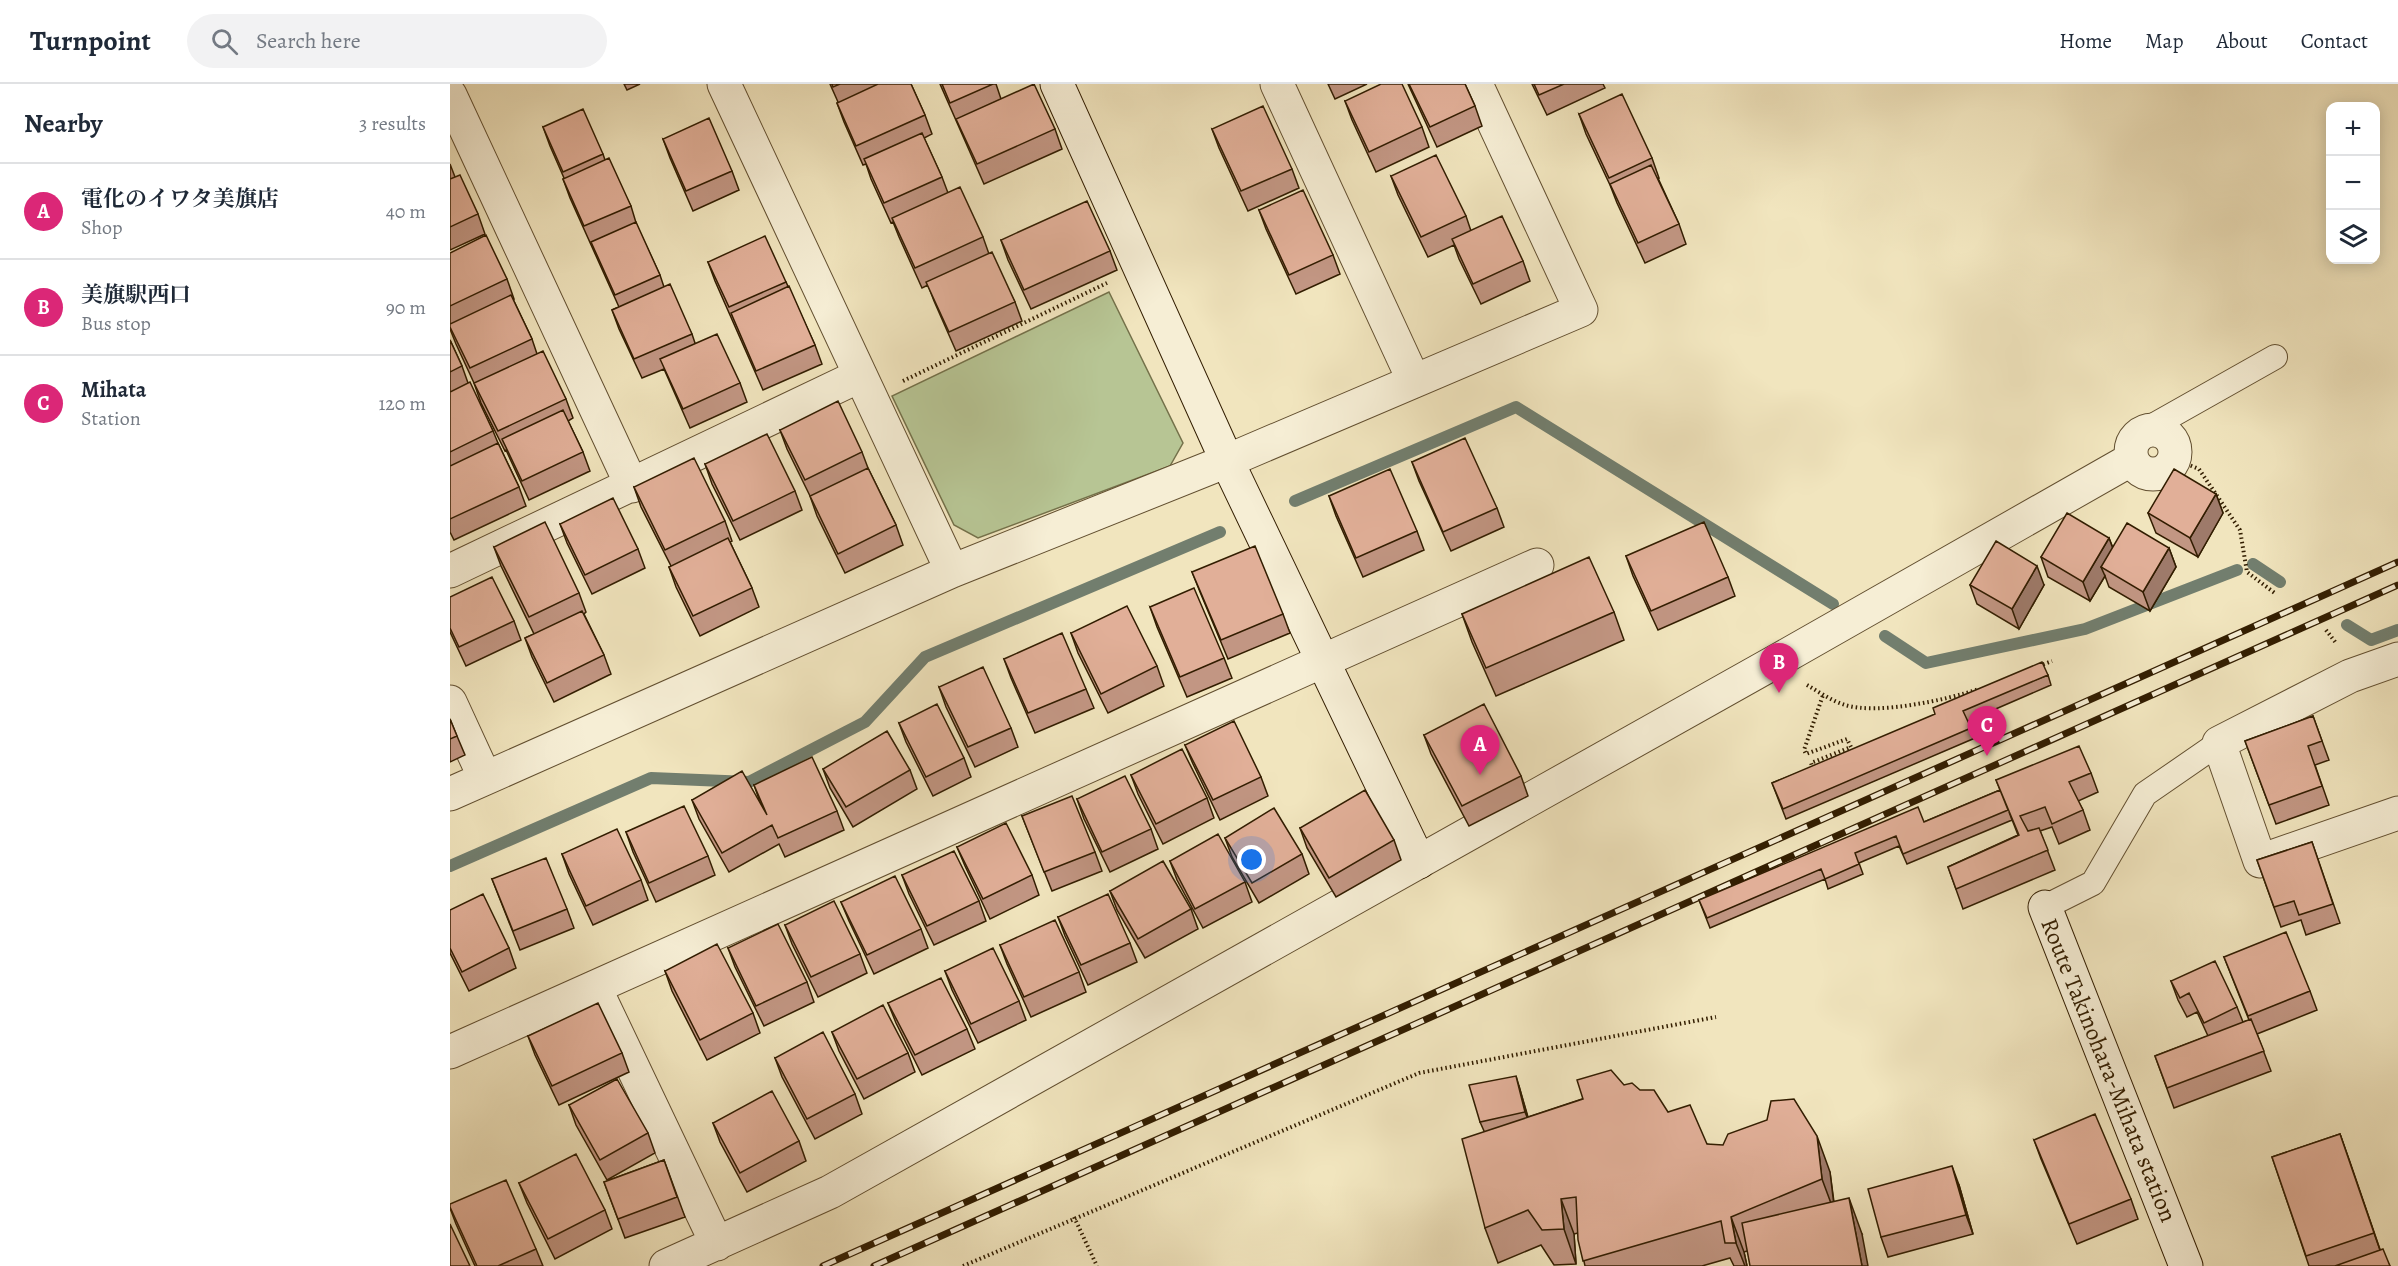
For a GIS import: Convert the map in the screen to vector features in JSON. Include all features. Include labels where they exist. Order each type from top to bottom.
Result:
[{"type":"street","points":[[724,84],[952,572]]},
{"type":"street","points":[[1057,84],[1227,461],[1419,862]]},
{"type":"street","points":[[1276,84],[1414,381]]},
{"type":"street","points":[[450,794],[952,572],[1227,461],[1581,310],[1476,84]]},
{"type":"street","points":[[450,95],[632,486]]},
{"type":"street","points":[[450,571],[632,486],[864,386]]},
{"type":"street","points":[[666,1266],[830,1192],[1419,862],[2137,445],[2157,430],[2170,438],[2174,444],[2174,459]]},
{"type":"street","points":[[450,1052],[1537,565]]},
{"type":"street","points":[[2398,659],[2350,676],[2219,743],[2260,861],[2398,813]]},
{"type":"street","points":[[450,702],[485,778]]},
{"type":"street","name":"Route Takinohara-Mihata station","points":[[2045,907],[2186,1266]]},
{"type":"street","points":[[595,988],[717,1244]]},
{"type":"lane","points":[[2137,445],[2275,357]]},
{"type":"lane","points":[[2045,907],[2093,884],[2145,794],[2219,743]]},
{"type":"path","points":[[864,386],[1112,281]]},
{"type":"path","points":[[2174,459],[2199,469],[2240,530],[2247,572],[2276,594]]},
{"type":"path","points":[[2033,669],[2052,661]]},
{"type":"path","points":[[1824,768],[1814,772],[1811,763],[1851,747],[1847,739],[1806,754],[1804,750],[1823,694],[1851,706],[1879,708],[1947,698],[1986,687]]},
{"type":"path","points":[[963,1266],[1419,1073],[1716,1017]]},
{"type":"path","points":[[1074,1218],[1096,1266]]},
{"type":"green space","points":[[1109,292],[1183,443],[1170,466],[978,538],[954,525],[892,396]]},
{"type":"building","points":[[878,84],[911,84],[925,115],[856,146],[837,103]]},
{"type":"building","points":[[942,84],[993,84],[950,103]]},
{"type":"building","points":[[1034,84],[1055,129],[977,164],[956,119]]},
{"type":"building","points":[[1381,84],[1402,84],[1422,127],[1369,152],[1345,101]]},
{"type":"building","points":[[1409,84],[1465,84],[1475,106],[1430,127]]},
{"type":"building","points":[[1534,84],[1564,84],[1539,95]]},
{"type":"building","points":[[1622,94],[1652,158],[1609,178],[1579,114]]},
{"type":"building","points":[[1263,106],[1292,169],[1241,191],[1212,129]]},
{"type":"building","points":[[583,109],[603,154],[563,172],[543,127]]},
{"type":"building","points":[[709,118],[732,171],[686,191],[663,139]]},
{"type":"building","points":[[922,133],[942,177],[884,203],[864,159]]},
{"type":"building","points":[[1436,155],[1466,216],[1421,237],[1391,176]]},
{"type":"building","points":[[609,158],[631,206],[584,226],[563,179]]},
{"type":"building","points":[[1651,165],[1679,224],[1638,243],[1610,184]]},
{"type":"building","points":[[460,175],[478,214],[450,227],[450,179]]},
{"type":"building","points":[[960,187],[983,237],[915,268],[892,218]]},
{"type":"building","points":[[1303,190],[1333,255],[1289,275],[1259,210]]},
{"type":"building","points":[[1087,201],[1110,251],[1024,290],[1001,240]]},
{"type":"building","points":[[1502,216],[1523,261],[1473,284],[1452,239]]},
{"type":"building","points":[[636,222],[660,275],[615,295],[591,242]]},
{"type":"building","points":[[486,235],[507,279],[450,306],[450,253]]},
{"type":"building","points":[[765,236],[786,282],[729,307],[708,262]]},
{"type":"building","points":[[992,252],[1015,302],[949,332],[926,282]]},
{"type":"building","points":[[670,284],[692,334],[634,359],[612,310]]},
{"type":"building","points":[[789,286],[815,345],[756,371],[731,313]]},
{"type":"building","points":[[511,295],[532,339],[470,368],[450,324]]},
{"type":"building","points":[[717,334],[740,383],[683,409],[660,359]]},
{"type":"building","points":[[450,340],[462,366],[450,372]]},
{"type":"building","points":[[543,351],[566,399],[498,431],[474,383]]},
{"type":"building","points":[[470,382],[493,431],[450,452],[450,392]]},
{"type":"building","points":[[838,401],[862,452],[805,480],[780,430]]},
{"type":"building","points":[[563,410],[583,452],[522,481],[502,439]]},
{"type":"building","points":[[767,434],[795,491],[733,521],[705,464]]},
{"type":"building","points":[[1465,438],[1497,508],[1443,532],[1412,462]]},
{"type":"building","points":[[498,443],[519,487],[450,519],[450,466]]},
{"type":"building","points":[[694,458],[725,521],[665,550],[634,487]]},
{"type":"building","points":[[868,468],[896,525],[838,554],[810,496]]},
{"type":"building","points":[[1390,469],[1417,531],[1356,558],[1329,496]]},
{"type":"building","points":[[2174,469],[2216,494],[2190,538],[2148,513]]},
{"type":"building","points":[[613,498],[638,549],[585,575],[560,524]]},
{"type":"building","points":[[2067,513],[2109,538],[2083,582],[2041,557]]},
{"type":"building","points":[[545,522],[579,593],[529,617],[494,547]]},
{"type":"building","points":[[1704,522],[1728,577],[1651,611],[1626,556]]},
{"type":"building","points":[[2127,523],[2169,548],[2143,592],[2101,567]]},
{"type":"building","points":[[728,538],[752,588],[693,616],[669,567]]},
{"type":"building","points":[[1996,541],[2037,566],[2012,609],[1970,585]]},
{"type":"building","points":[[1255,546],[1283,614],[1221,640],[1192,572]]},
{"type":"building","points":[[1589,557],[1614,612],[1486,668],[1462,614]]},
{"type":"building","points":[[492,577],[514,621],[459,647],[450,628],[450,597]]},
{"type":"building","points":[[1194,588],[1224,658],[1180,677],[1150,607]]},
{"type":"building","points":[[1127,606],[1157,666],[1101,694],[1071,633]]},
{"type":"building","points":[[582,611],[604,655],[547,683],[525,638]]},
{"type":"building","points":[[1062,633],[1086,689],[1028,713],[1004,659]]},
{"type":"building","points":[[2042,662],[2048,675],[1963,711],[1971,728],[1783,809],[1772,783],[1935,714],[1933,708]]},
{"type":"building","points":[[983,667],[1011,728],[968,747],[939,687]]},
{"type":"building","points":[[937,704],[964,758],[926,777],[899,723]]},
{"type":"building","points":[[1484,704],[1521,776],[1462,806],[1424,735]]},
{"type":"building","points":[[2313,716],[2322,741],[2308,746],[2322,786],[2269,805],[2245,741]]},
{"type":"building","points":[[450,719],[457,736],[450,739]]},
{"type":"building","points":[[1234,721],[1261,777],[1213,800],[1185,745]]},
{"type":"building","points":[[887,731],[910,770],[846,807],[823,769]]},
{"type":"building","points":[[2079,746],[2091,773],[2069,782],[2083,810],[2052,824],[2045,807],[2020,816],[2028,831],[2039,828],[2048,850],[1956,889],[1948,867],[2019,835],[1996,780]]},
{"type":"building","points":[[1182,749],[1207,798],[1156,824],[1131,775]]},
{"type":"building","points":[[812,757],[837,811],[778,838],[772,825],[722,853],[692,800],[742,771],[767,815],[754,785]]},
{"type":"building","points":[[1125,776],[1151,829],[1102,852],[1077,799]]},
{"type":"building","points":[[1365,790],[1394,840],[1329,878],[1300,828]]},
{"type":"building","points":[[2000,790],[2008,810],[1903,854],[1896,836],[1855,853],[1859,864],[1825,879],[1821,869],[1707,918],[1699,900],[1918,807],[1924,822]]},
{"type":"building","points":[[1072,796],[1095,852],[1044,872],[1022,816]]},
{"type":"building","points":[[684,806],[708,856],[649,883],[626,832]]},
{"type":"building","points":[[1274,808],[1302,854],[1252,883],[1225,838]]},
{"type":"building","points":[[1006,823],[1032,875],[983,899],[957,847]]},
{"type":"building","points":[[617,829],[641,880],[586,906],[562,854]]},
{"type":"building","points":[[1218,834],[1245,882],[1195,909],[1170,861]]},
{"type":"building","points":[[2312,842],[2333,904],[2299,915],[2294,901],[2274,907],[2257,860]]},
{"type":"building","points":[[954,851],[979,901],[927,926],[902,875]]},
{"type":"building","points":[[546,858],[567,909],[513,931],[492,879]]},
{"type":"building","points":[[1163,861],[1191,909],[1138,939],[1110,891]]},
{"type":"building","points":[[895,876],[921,929],[867,955],[841,902]]},
{"type":"building","points":[[483,894],[509,948],[462,972],[450,948],[450,910]]},
{"type":"building","points":[[1108,894],[1130,943],[1081,965],[1058,917]]},
{"type":"building","points":[[834,901],[860,954],[811,977],[785,925]]},
{"type":"building","points":[[1055,920],[1079,972],[1024,997],[1000,945]]},
{"type":"building","points":[[778,924],[807,982],[756,1006],[728,948]]},
{"type":"building","points":[[2286,932],[2310,991],[2248,1016],[2224,957]]},
{"type":"building","points":[[717,944],[753,1013],[700,1040],[665,971]]},
{"type":"building","points":[[993,948],[1019,1001],[971,1024],[945,971]]},
{"type":"building","points":[[2215,961],[2237,1007],[2204,1023],[2189,993],[2180,998],[2171,981]]},
{"type":"building","points":[[941,978],[967,1029],[915,1055],[888,1003]]},
{"type":"building","points":[[598,1003],[622,1053],[552,1086],[528,1036]]},
{"type":"building","points":[[883,1005],[908,1053],[857,1079],[832,1032]]},
{"type":"building","points":[[2251,1019],[2264,1051],[2167,1088],[2155,1056]]},
{"type":"building","points":[[823,1032],[855,1094],[807,1119],[775,1058]]},
{"type":"building","points":[[1611,1070],[1624,1085],[1632,1083],[1640,1090],[1654,1090],[1668,1112],[1690,1105],[1707,1144],[1723,1145],[1728,1134],[1767,1120],[1771,1101],[1794,1099],[1817,1136],[1822,1179],[1731,1217],[1736,1243],[1725,1243],[1721,1221],[1583,1261],[1578,1240],[1576,1197],[1561,1199],[1564,1229],[1542,1230],[1528,1210],[1485,1228],[1462,1139],[1583,1099],[1577,1080]]},
{"type":"building","points":[[1516,1076],[1525,1112],[1480,1122],[1469,1085]]},
{"type":"building","points":[[617,1079],[648,1133],[600,1160],[569,1105]]},
{"type":"building","points":[[772,1091],[799,1141],[740,1173],[713,1123]]},
{"type":"building","points":[[2095,1114],[2131,1199],[2069,1224],[2034,1140]]},
{"type":"building","points":[[2340,1134],[2374,1233],[2306,1256],[2272,1157]]},
{"type":"building","points":[[576,1154],[605,1210],[548,1239],[519,1183]]},
{"type":"building","points":[[664,1160],[677,1197],[618,1219],[604,1182]]},
{"type":"building","points":[[1952,1166],[1966,1215],[1881,1237],[1868,1189]]},
{"type":"building","points":[[506,1180],[536,1249],[498,1266],[477,1266],[450,1204]]},
{"type":"building","points":[[1849,1198],[1862,1266],[1750,1266],[1742,1223]]},
{"type":"building","points":[[450,1224],[470,1266],[450,1266]]},
{"type":"building","points":[[2383,1249],[2390,1266],[2335,1266]]},
{"type":"waterway","points":[[1295,501],[1516,407],[1833,604]]},
{"type":"waterway","points":[[450,866],[651,778],[749,782],[865,722],[925,657],[1220,532]]},
{"type":"waterway","points":[[2253,564],[2280,582]]},
{"type":"waterway","points":[[1885,636],[1926,663],[2085,629],[2237,570]]},
{"type":"waterway","points":[[2347,625],[2371,640],[2398,630]]},
{"type":"railway","points":[[823,1266],[2398,562]]},
{"type":"railway","points":[[874,1266],[2398,585]]},
{"type":"place","name":"美旗駅西口","points":[[1779,693]]},
{"type":"place","name":"Mihata","points":[[1987,756]]},
{"type":"place","name":"電化のイワタ美旗店","points":[[1480,775]]}]
